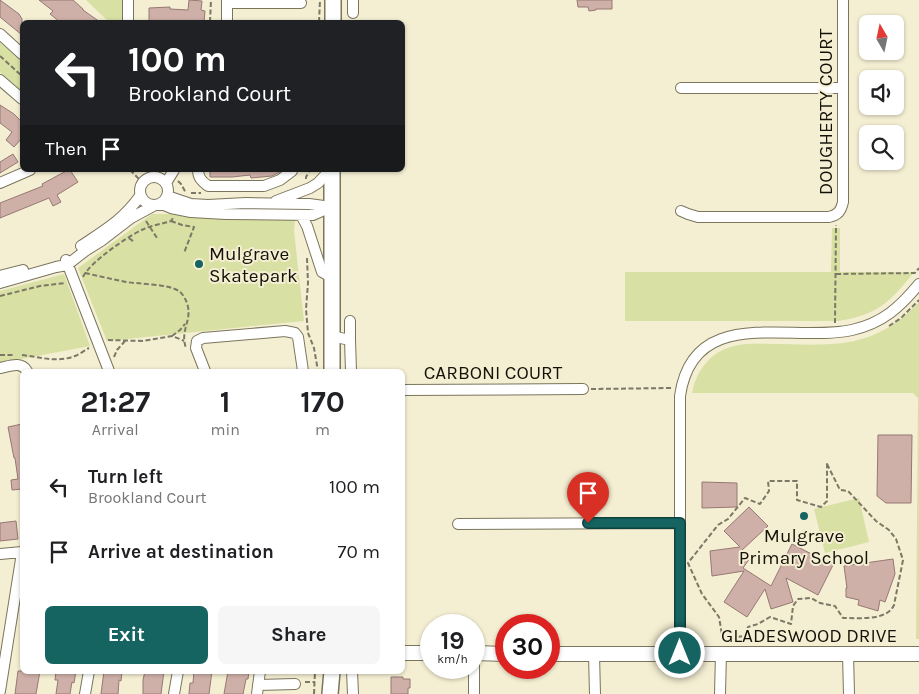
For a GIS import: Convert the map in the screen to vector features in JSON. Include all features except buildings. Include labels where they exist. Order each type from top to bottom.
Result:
[{"type":"main road","points":[[333,0],[333,20]]},
{"type":"main road","points":[[331,172],[332,369]]},
{"type":"street","points":[[128,0],[128,20]]},
{"type":"street","points":[[353,0],[353,13]]},
{"type":"street","name":"DOUGHERTY COURT","points":[[681,211],[698,216],[829,217],[836,215],[841,210],[843,202],[843,0]]},
{"type":"street","points":[[227,20],[227,2],[301,4]]},
{"type":"street","points":[[0,34],[20,52]]},
{"type":"street","points":[[0,80],[20,97]]},
{"type":"street","points":[[681,88],[843,88]]},
{"type":"street","points":[[0,183],[25,172]]},
{"type":"street","points":[[163,181],[167,172]]},
{"type":"street","points":[[163,181],[172,172]]},
{"type":"street","points":[[198,172],[198,176],[208,186],[264,186],[280,180],[292,172]]},
{"type":"street","points":[[268,204],[310,188],[329,172]]},
{"type":"street","points":[[0,283],[56,267],[66,262],[140,213],[156,205],[165,200],[168,191],[163,181],[151,176],[142,182],[139,189],[140,196],[146,203],[156,205],[309,204],[332,207]]},
{"type":"street","points":[[0,276],[48,262],[66,262],[80,247],[118,221],[131,209],[140,196]]},
{"type":"street","points":[[167,196],[191,212],[217,214],[313,215],[332,207]]},
{"type":"street","points":[[301,215],[307,226],[322,272],[332,277]]},
{"type":"street","points":[[66,262],[108,369]]},
{"type":"street","points":[[680,653],[680,406],[681,388],[694,359],[719,339],[728,336],[744,333],[834,332],[852,330],[869,325],[898,308],[919,284]]},
{"type":"street","points":[[350,321],[351,369]]},
{"type":"street","points":[[204,369],[196,348],[197,341],[203,338],[291,332],[295,333],[300,341],[303,369]]},
{"type":"street","points":[[331,336],[350,340]]},
{"type":"street","points":[[0,368],[21,365],[27,369]]},
{"type":"street","name":"CARBONI COURT","points":[[405,390],[583,389]]},
{"type":"street","points":[[458,524],[680,523]]},
{"type":"street","points":[[0,554],[20,552]]},
{"type":"street","points":[[0,690],[20,565]]},
{"type":"street","points":[[405,653],[420,653]]},
{"type":"street","points":[[720,694],[721,653]]},
{"type":"street","name":"GLADESWOOD DRIVE","points":[[560,654],[919,654]]},
{"type":"street","points":[[594,654],[595,694]]},
{"type":"street","points":[[848,654],[849,694]]},
{"type":"street","points":[[85,694],[88,674]]},
{"type":"street","points":[[174,694],[177,674]]},
{"type":"street","points":[[260,674],[257,689],[294,684]]},
{"type":"street","points":[[352,674],[353,694]]},
{"type":"street","points":[[474,679],[474,694]]},
{"type":"path","points":[[210,20],[211,0]]},
{"type":"path","points":[[319,20],[320,0]]},
{"type":"path","points":[[0,56],[20,74]]},
{"type":"path","points":[[132,172],[142,182]]},
{"type":"path","points":[[309,172],[306,177],[310,188]]},
{"type":"path","points":[[170,221],[186,193],[206,193]]},
{"type":"path","points":[[140,213],[157,238]]},
{"type":"path","points":[[834,332],[836,215]]},
{"type":"path","points":[[0,296],[40,286],[63,284],[83,277],[84,273],[91,266],[144,228],[170,221],[194,227],[184,253]]},
{"type":"path","points":[[129,238],[134,242]]},
{"type":"path","points":[[305,252],[308,283],[306,309],[308,334],[314,348],[318,369]]},
{"type":"path","points":[[836,274],[915,273],[919,268]]},
{"type":"path","points":[[84,273],[127,282],[173,288],[181,292],[188,306],[189,318],[180,330],[172,336]]},
{"type":"path","points":[[886,328],[901,318],[919,300]]},
{"type":"path","points":[[186,323],[183,335],[188,354]]},
{"type":"path","points":[[0,355],[50,360],[66,359],[108,340],[143,341],[172,336],[184,341]]},
{"type":"path","points":[[114,357],[125,341]]},
{"type":"path","points":[[583,389],[681,388]]},
{"type":"path","points":[[827,464],[840,490],[848,491],[876,521],[889,530],[896,539],[903,560],[894,605],[891,611],[885,615],[843,618],[835,606],[820,603],[811,598],[798,599],[793,606],[791,624],[770,617],[748,627],[745,636],[730,638],[722,635],[719,617],[702,594],[688,563],[718,525],[728,519],[744,498],[760,504],[769,492],[768,481],[797,481],[797,500],[821,507],[827,501],[827,464]]},
{"type":"path","points":[[314,694],[315,674]]},
{"type":"green space","points":[[86,0],[123,0],[123,20],[107,20]]},
{"type":"green space","points":[[0,42],[20,60],[20,90],[0,72]]},
{"type":"green space","points":[[152,214],[295,220],[294,231],[304,321],[107,341],[78,268]]},
{"type":"green space","points":[[832,228],[840,228],[840,272],[914,272],[882,306],[863,315],[838,321],[625,321],[625,272],[831,272]]},
{"type":"green space","points":[[64,274],[90,346],[0,363],[0,291]]},
{"type":"green space","points":[[919,302],[919,639],[916,639],[918,398],[913,393],[692,393],[702,368],[714,355],[730,347],[743,344],[825,344],[854,341],[875,334],[894,324]]},
{"type":"green space","points":[[859,498],[869,542],[825,553],[814,509]]},
{"type":"place","name":"Mulgrave Skatepark","points":[[199,264]]},
{"type":"place","name":"Mulgrave Primary School","points":[[804,516]]},
{"type":"route","points":[[588,523],[680,523],[680,653]]}]
